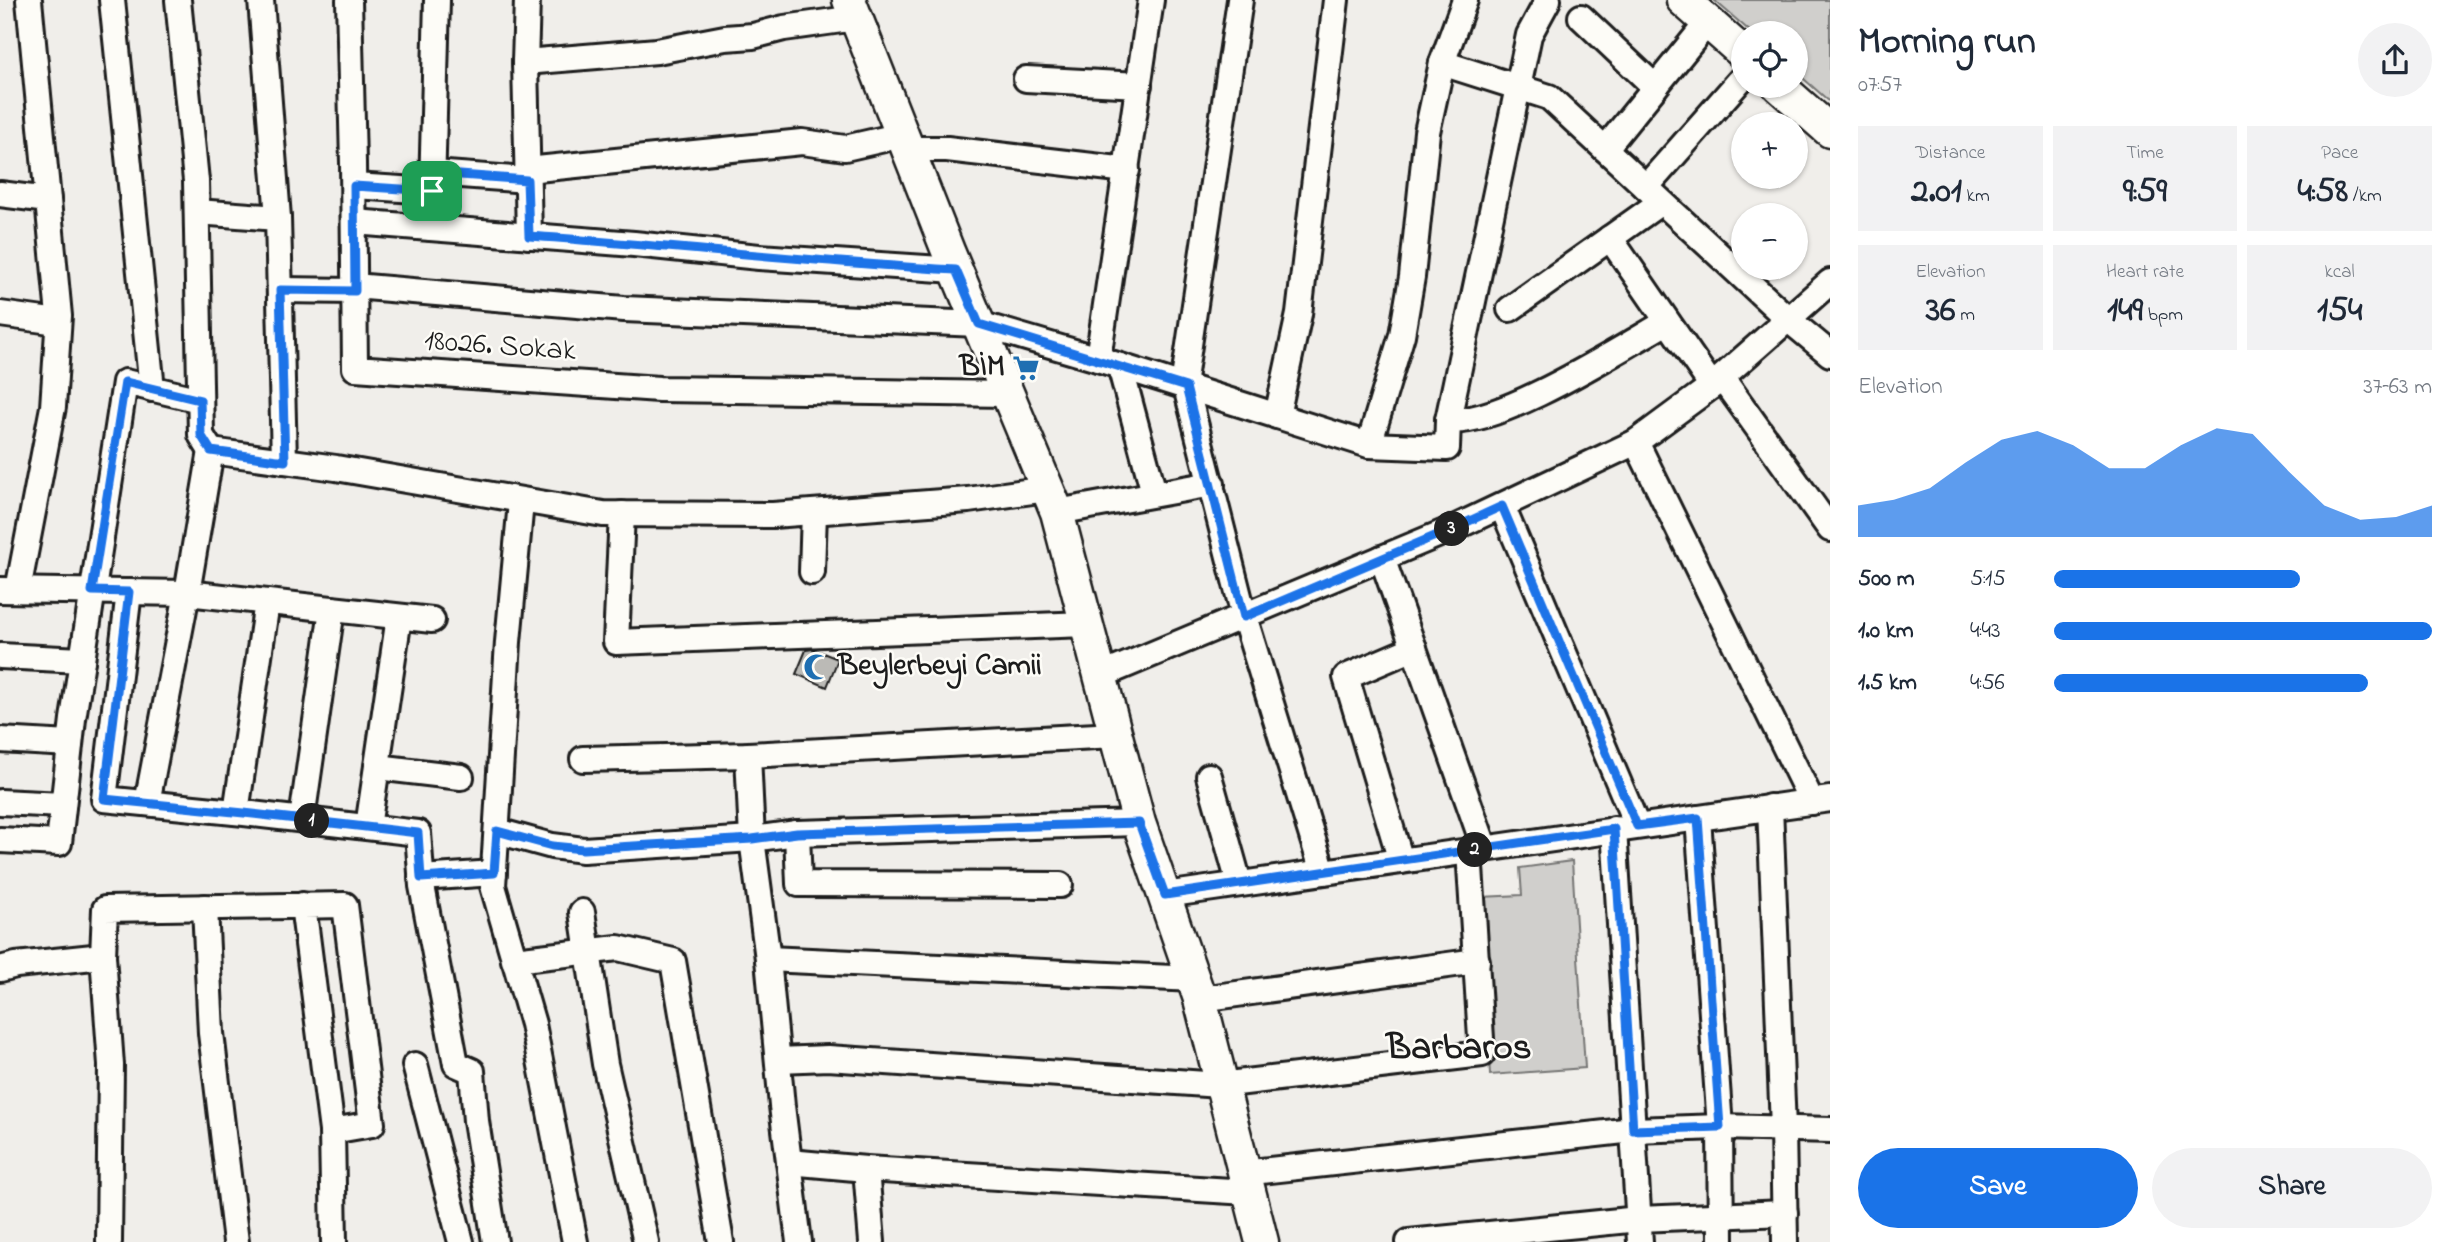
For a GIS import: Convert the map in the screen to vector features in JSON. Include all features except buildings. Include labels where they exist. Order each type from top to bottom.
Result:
[{"type":"main road","points":[[1683,0],[1731,42]]},
{"type":"main road","points":[[853,9],[956,270],[1052,500],[1139,823],[1197,989],[1262,1242]]},
{"type":"main road","points":[[1793,98],[1830,131]]},
{"type":"street","points":[[29,0],[58,321],[52,407],[9,590],[187,593],[432,620]]},
{"type":"street","points":[[112,0],[152,389]]},
{"type":"street","points":[[147,803],[211,451],[201,435],[196,181],[178,0]]},
{"type":"street","points":[[261,0],[278,218],[285,461]]},
{"type":"street","name":"18026. Sokak","points":[[349,0],[355,368],[659,389],[1007,394]]},
{"type":"street","points":[[431,228],[437,0]]},
{"type":"street","points":[[527,0],[525,62],[529,236]]},
{"type":"street","points":[[1151,0],[1127,170],[1109,363],[1154,494]]},
{"type":"street","points":[[1240,0],[1184,387],[1212,484],[1244,617],[1323,872]]},
{"type":"street","points":[[1277,416],[1298,314],[1336,0]]},
{"type":"street","points":[[1369,445],[1402,335],[1412,277],[1427,132],[1442,63],[1465,0]]},
{"type":"street","points":[[280,290],[354,289],[624,309],[979,324],[1369,445],[1447,448],[1448,420],[1529,36],[1548,0]]},
{"type":"street","points":[[525,62],[657,51],[725,38],[752,36],[853,9]]},
{"type":"street","points":[[1581,16],[1655,87]]},
{"type":"street","points":[[1605,149],[1708,22]]},
{"type":"street","points":[[1442,63],[1549,97],[1830,355]]},
{"type":"street","points":[[1026,79],[1139,85]]},
{"type":"street","points":[[1510,309],[1610,238],[1654,194],[1731,93]]},
{"type":"street","points":[[354,186],[527,175],[802,142],[845,148],[905,142],[1127,170]]},
{"type":"street","points":[[0,194],[48,200]]},
{"type":"street","points":[[197,212],[278,218]]},
{"type":"street","points":[[354,222],[635,244],[759,257],[956,270]]},
{"type":"street","points":[[1610,238],[1667,321],[1830,530]]},
{"type":"street","points":[[1100,676],[1502,506],[1636,442],[1717,382],[1830,282]]},
{"type":"street","points":[[0,314],[58,321]]},
{"type":"street","points":[[1448,420],[1461,422],[1477,418],[1549,388],[1667,321]]},
{"type":"street","points":[[0,840],[59,843],[82,660],[125,382],[200,400]]},
{"type":"street","points":[[1165,895],[1821,800],[1636,442]]},
{"type":"street","points":[[211,451],[337,468],[520,502],[603,514],[773,515],[968,500],[1052,500],[1154,494],[1212,484]]},
{"type":"street","points":[[520,502],[508,642],[493,886],[533,1024],[575,1242]]},
{"type":"street","points":[[1502,506],[1625,827],[1633,1130],[1640,1230]]},
{"type":"street","points":[[812,572],[814,512]]},
{"type":"street","points":[[622,514],[616,642],[1086,624]]},
{"type":"street","points":[[778,1060],[828,1058],[1220,1085],[1482,1054],[1477,850],[1414,648],[1382,558]]},
{"type":"street","points":[[129,592],[104,799],[418,833],[421,878],[456,1064],[472,1071],[476,1121],[495,1242]]},
{"type":"street","points":[[236,812],[267,602]]},
{"type":"street","points":[[302,819],[332,609]]},
{"type":"street","points":[[369,827],[399,617]]},
{"type":"street","points":[[1401,861],[1346,677],[1414,648]]},
{"type":"street","points":[[0,656],[82,660]]},
{"type":"street","points":[[583,759],[748,755],[1115,735]]},
{"type":"street","points":[[0,740],[70,744]]},
{"type":"street","points":[[748,755],[752,839],[799,1242]]},
{"type":"street","points":[[377,767],[461,777]]},
{"type":"street","points":[[1209,776],[1239,883]]},
{"type":"street","points":[[0,802],[63,804]]},
{"type":"street","points":[[1770,807],[1785,1242]]},
{"type":"street","points":[[1698,818],[1720,1127],[1721,1242]]},
{"type":"street","points":[[497,831],[552,846],[583,849],[752,839],[797,833],[1139,823]]},
{"type":"street","points":[[797,833],[799,884],[1060,885]]},
{"type":"street","points":[[421,878],[494,873]]},
{"type":"street","points":[[303,905],[331,1131],[334,1242]]},
{"type":"street","points":[[108,1242],[111,1065],[103,956],[105,909],[345,905],[372,1124],[331,1131]]},
{"type":"street","points":[[205,907],[211,1033],[236,1242]]},
{"type":"street","points":[[582,912],[605,1064],[646,1242]]},
{"type":"street","points":[[514,960],[618,948],[673,961],[721,1242]]},
{"type":"street","points":[[0,970],[16,965],[103,956]]},
{"type":"street","points":[[768,959],[1197,989],[1478,961]]},
{"type":"street","points":[[415,1065],[461,1242]]},
{"type":"street","points":[[789,1162],[866,1169],[1246,1182],[1633,1130],[1720,1127],[1830,1130]]},
{"type":"street","points":[[866,1169],[872,1242]]},
{"type":"street","points":[[1409,1242],[1640,1230],[1720,1215],[1785,1213]]},
{"type":"shaded area","points":[[1714,0],[1830,0],[1830,102],[1808,83],[1808,21],[1738,21]]},
{"type":"shaded area","points":[[1572,861],[1585,1068],[1490,1075],[1481,897],[1522,895],[1520,868]]},
{"type":"place","name":"BİM","points":[[1026,368]]},
{"type":"place","name":"Beylerbeyi Camii","points":[[817,667]]},
{"type":"district","name":"Barbaros","points":[[1459,1049]]},
{"type":"route","points":[[433,173],[527,180],[529,236],[759,257],[956,270],[979,324],[1186,387],[1244,617],[1502,506],[1637,826],[1698,818],[1720,1127],[1633,1130],[1614,829],[1165,895],[1139,823],[797,833],[752,839],[583,849],[552,846],[497,831],[494,873],[421,878],[418,833],[104,799],[129,592],[92,591],[125,382],[200,400],[201,435],[211,451],[285,461],[280,290],[355,291],[354,186],[432,191],[433,173]]}]
